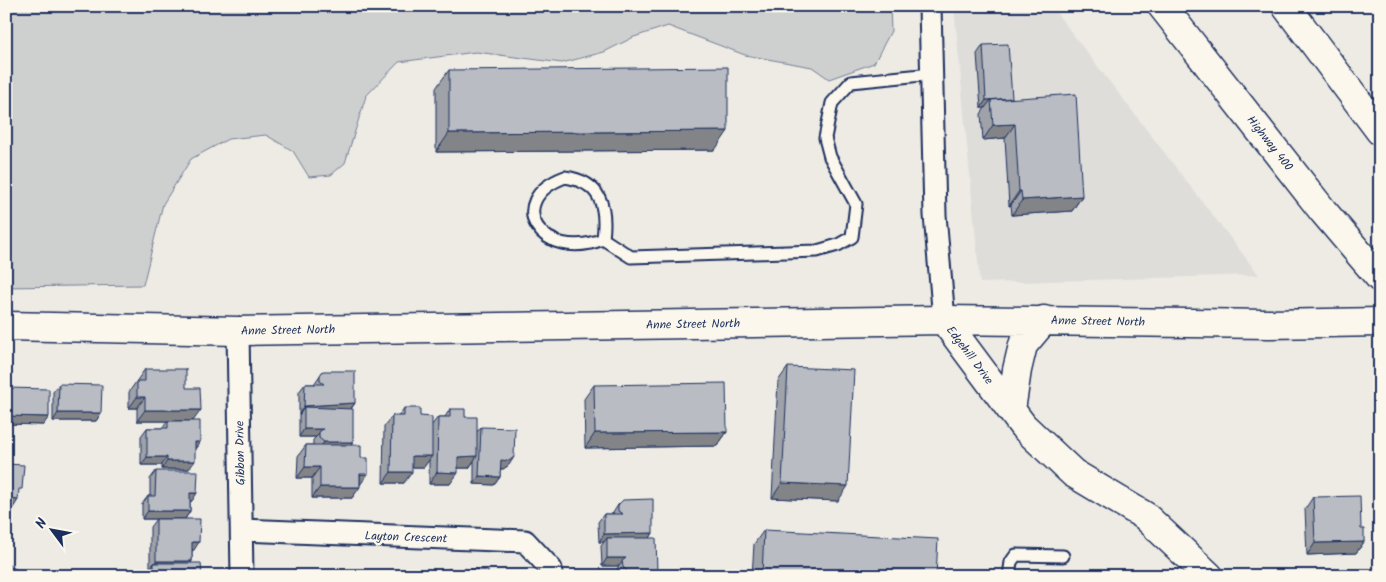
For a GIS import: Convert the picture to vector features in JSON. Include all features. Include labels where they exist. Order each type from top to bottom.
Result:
[{"type":"main road","name":"Highway 400","points":[[1162,6],[1323,212],[1380,278]]},
{"type":"main road","points":[[1286,6],[1380,131]]},
{"type":"main road","name":"Anne Street North","points":[[6,326],[238,330],[944,320],[1270,324],[1379,322]]},
{"type":"main road","name":"Edgehill Drive","points":[[944,320],[1022,426],[1073,473],[1144,516],[1209,576]]},
{"type":"main road","points":[[1011,410],[1016,370],[1023,345],[1044,320]]},
{"type":"street","name":"Edgehill Drive","points":[[930,6],[935,214],[944,320]]},
{"type":"street","name":"Gibbon Drive","points":[[238,330],[242,576]]},
{"type":"street","name":"Layton Crescent","points":[[242,530],[525,541],[551,569],[551,576]]},
{"type":"lane","points":[[604,239],[631,257],[817,251],[852,237],[856,204],[830,156],[825,138],[832,103],[851,82],[932,74]]},
{"type":"lane","points":[[565,177],[578,179],[595,192],[604,206],[604,239],[593,244],[561,244],[536,227],[533,216],[535,201],[549,183],[565,177]]},
{"type":"lane","points":[[1009,576],[1011,562],[1016,555],[1063,556]]},
{"type":"shaded area","points":[[6,6],[890,6],[891,31],[874,63],[829,79],[812,67],[745,55],[668,26],[634,37],[604,52],[562,63],[476,52],[399,62],[366,96],[345,163],[331,175],[309,177],[293,151],[266,135],[228,139],[191,159],[163,204],[143,285],[6,287]]},
{"type":"shaded area","points":[[954,6],[1051,6],[1259,275],[980,283]]},
{"type":"building","points":[[1008,44],[1012,98],[986,100],[983,45]]},
{"type":"building","points":[[728,67],[728,131],[449,133],[449,70]]},
{"type":"building","points":[[1076,94],[1082,196],[1022,200],[1021,191],[1019,191],[1015,124],[993,125],[991,100]]},
{"type":"building","points":[[788,367],[854,370],[848,486],[782,483]]},
{"type":"building","points":[[145,369],[186,369],[186,388],[200,388],[201,410],[145,410],[145,397],[137,397],[137,381],[145,381]]},
{"type":"building","points":[[323,371],[355,371],[355,403],[304,406],[305,384],[324,384],[320,381],[320,375]]},
{"type":"building","points":[[726,383],[727,432],[595,433],[594,385]]},
{"type":"building","points":[[59,384],[102,385],[101,413],[58,413]]},
{"type":"building","points":[[7,388],[49,389],[49,417],[7,416]]},
{"type":"building","points":[[304,407],[353,409],[353,442],[324,442],[319,438],[319,432],[323,429],[304,429]]},
{"type":"building","points":[[404,408],[420,408],[420,416],[432,417],[432,456],[412,456],[412,472],[391,472],[392,416],[404,416]]},
{"type":"building","points":[[450,409],[465,409],[465,417],[477,417],[477,456],[458,457],[458,473],[437,472],[438,417],[450,417]]},
{"type":"building","points":[[168,421],[200,421],[200,442],[195,442],[195,461],[167,461],[167,457],[147,457],[147,428],[168,428]]},
{"type":"building","points":[[481,427],[515,428],[514,457],[509,461],[501,460],[500,477],[479,476]]},
{"type":"building","points":[[306,445],[361,445],[361,458],[368,458],[368,474],[360,474],[360,487],[320,487],[320,467],[305,467]]},
{"type":"building","points":[[6,464],[24,465],[22,489],[19,489],[18,500],[6,498]]},
{"type":"building","points":[[156,471],[198,471],[197,493],[190,493],[190,511],[148,511],[148,496],[155,496]]},
{"type":"building","points":[[1360,496],[1361,529],[1364,529],[1364,542],[1315,543],[1313,497]]},
{"type":"building","points":[[653,499],[653,533],[604,534],[604,514],[623,514],[618,511],[618,505],[623,500]]},
{"type":"building","points":[[156,519],[200,519],[199,542],[192,542],[192,561],[156,561]]},
{"type":"building","points":[[764,530],[938,539],[936,576],[762,576]]},
{"type":"building","points":[[607,538],[656,538],[657,571],[628,572],[623,567],[622,561],[626,558],[607,558]]},
{"type":"building","points":[[6,563],[17,570],[13,576],[6,576]]},
{"type":"building","points":[[154,563],[201,563],[202,576],[154,576]]},
{"type":"building","points":[[448,569],[488,570],[488,576],[448,576]]},
{"type":"building","points":[[321,571],[369,571],[369,576],[321,576]]},
{"type":"building","points":[[664,572],[665,576],[623,576],[623,573]]}]
